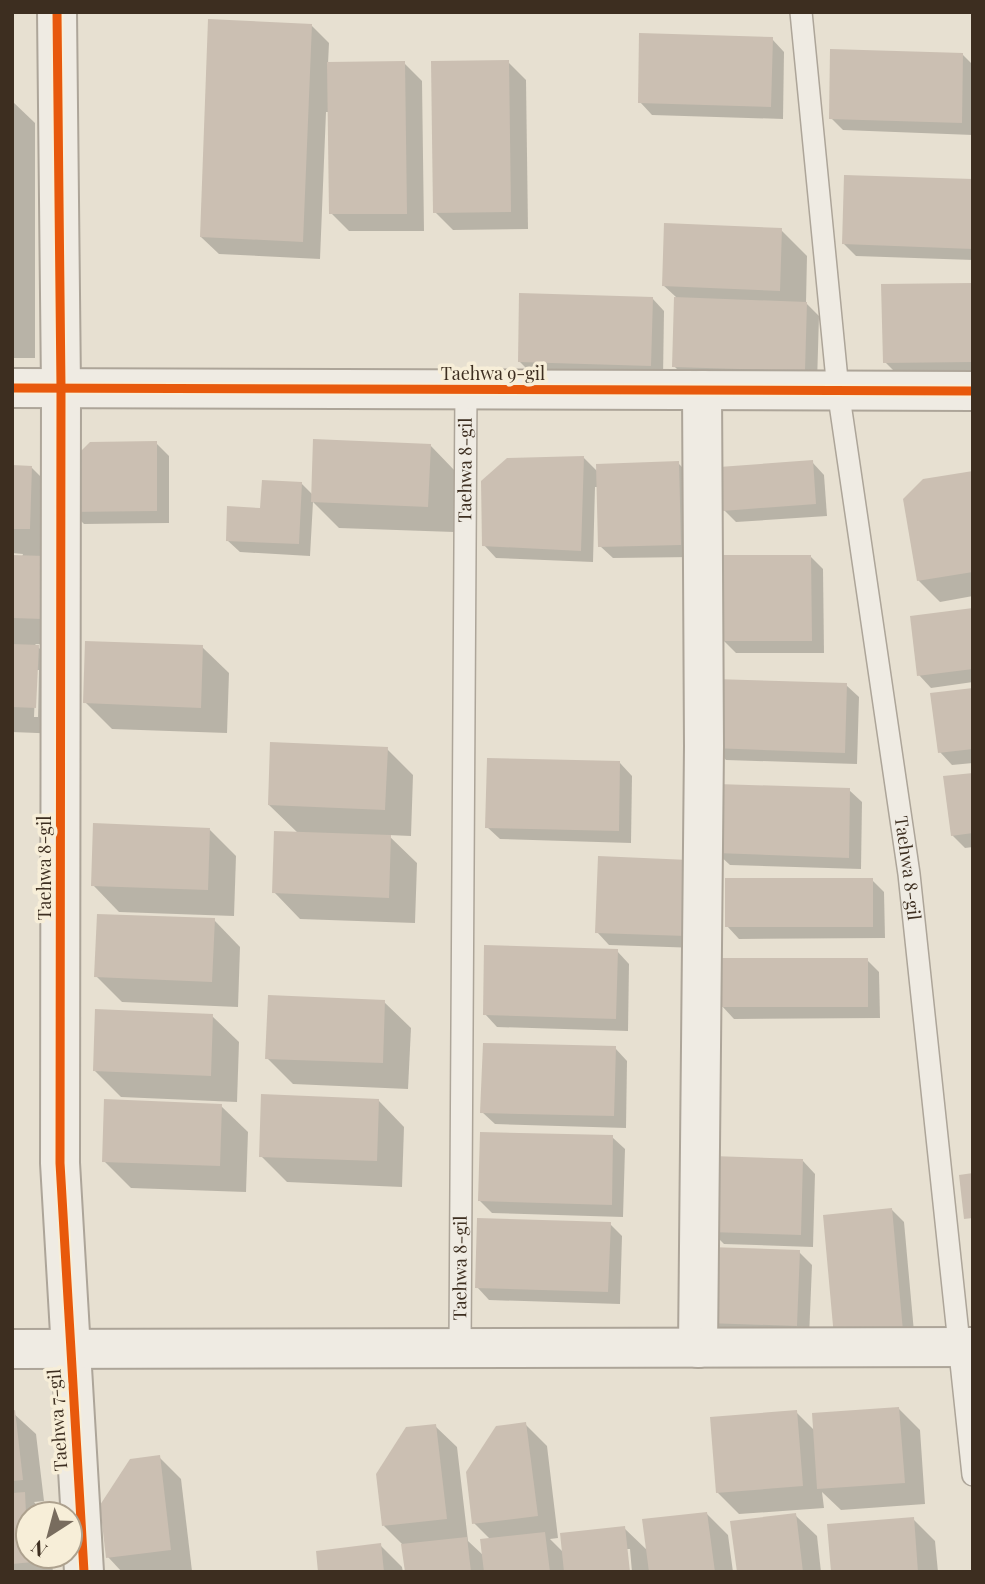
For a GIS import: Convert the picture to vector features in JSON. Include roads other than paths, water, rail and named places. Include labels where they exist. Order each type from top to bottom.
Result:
[{"type":"street","name":"Taehwa 8-gil","points":[[57,12],[61,388],[60,1163],[69,1349]]},
{"type":"street","name":"Taehwa 9-gil","points":[[12,388],[973,391]]},
{"type":"street","points":[[698,1348],[704,746],[702,390]]},
{"type":"street","points":[[12,1349],[966,1347]]},
{"type":"street","name":"Taehwa 7-gil","points":[[69,1349],[84,1572]]},
{"type":"lane","name":"Taehwa 8-gil","points":[[801,12],[838,390],[909,874],[966,1347],[973,1475]]},
{"type":"lane","name":"Taehwa 8-gil","points":[[460,1348],[466,390]]}]
